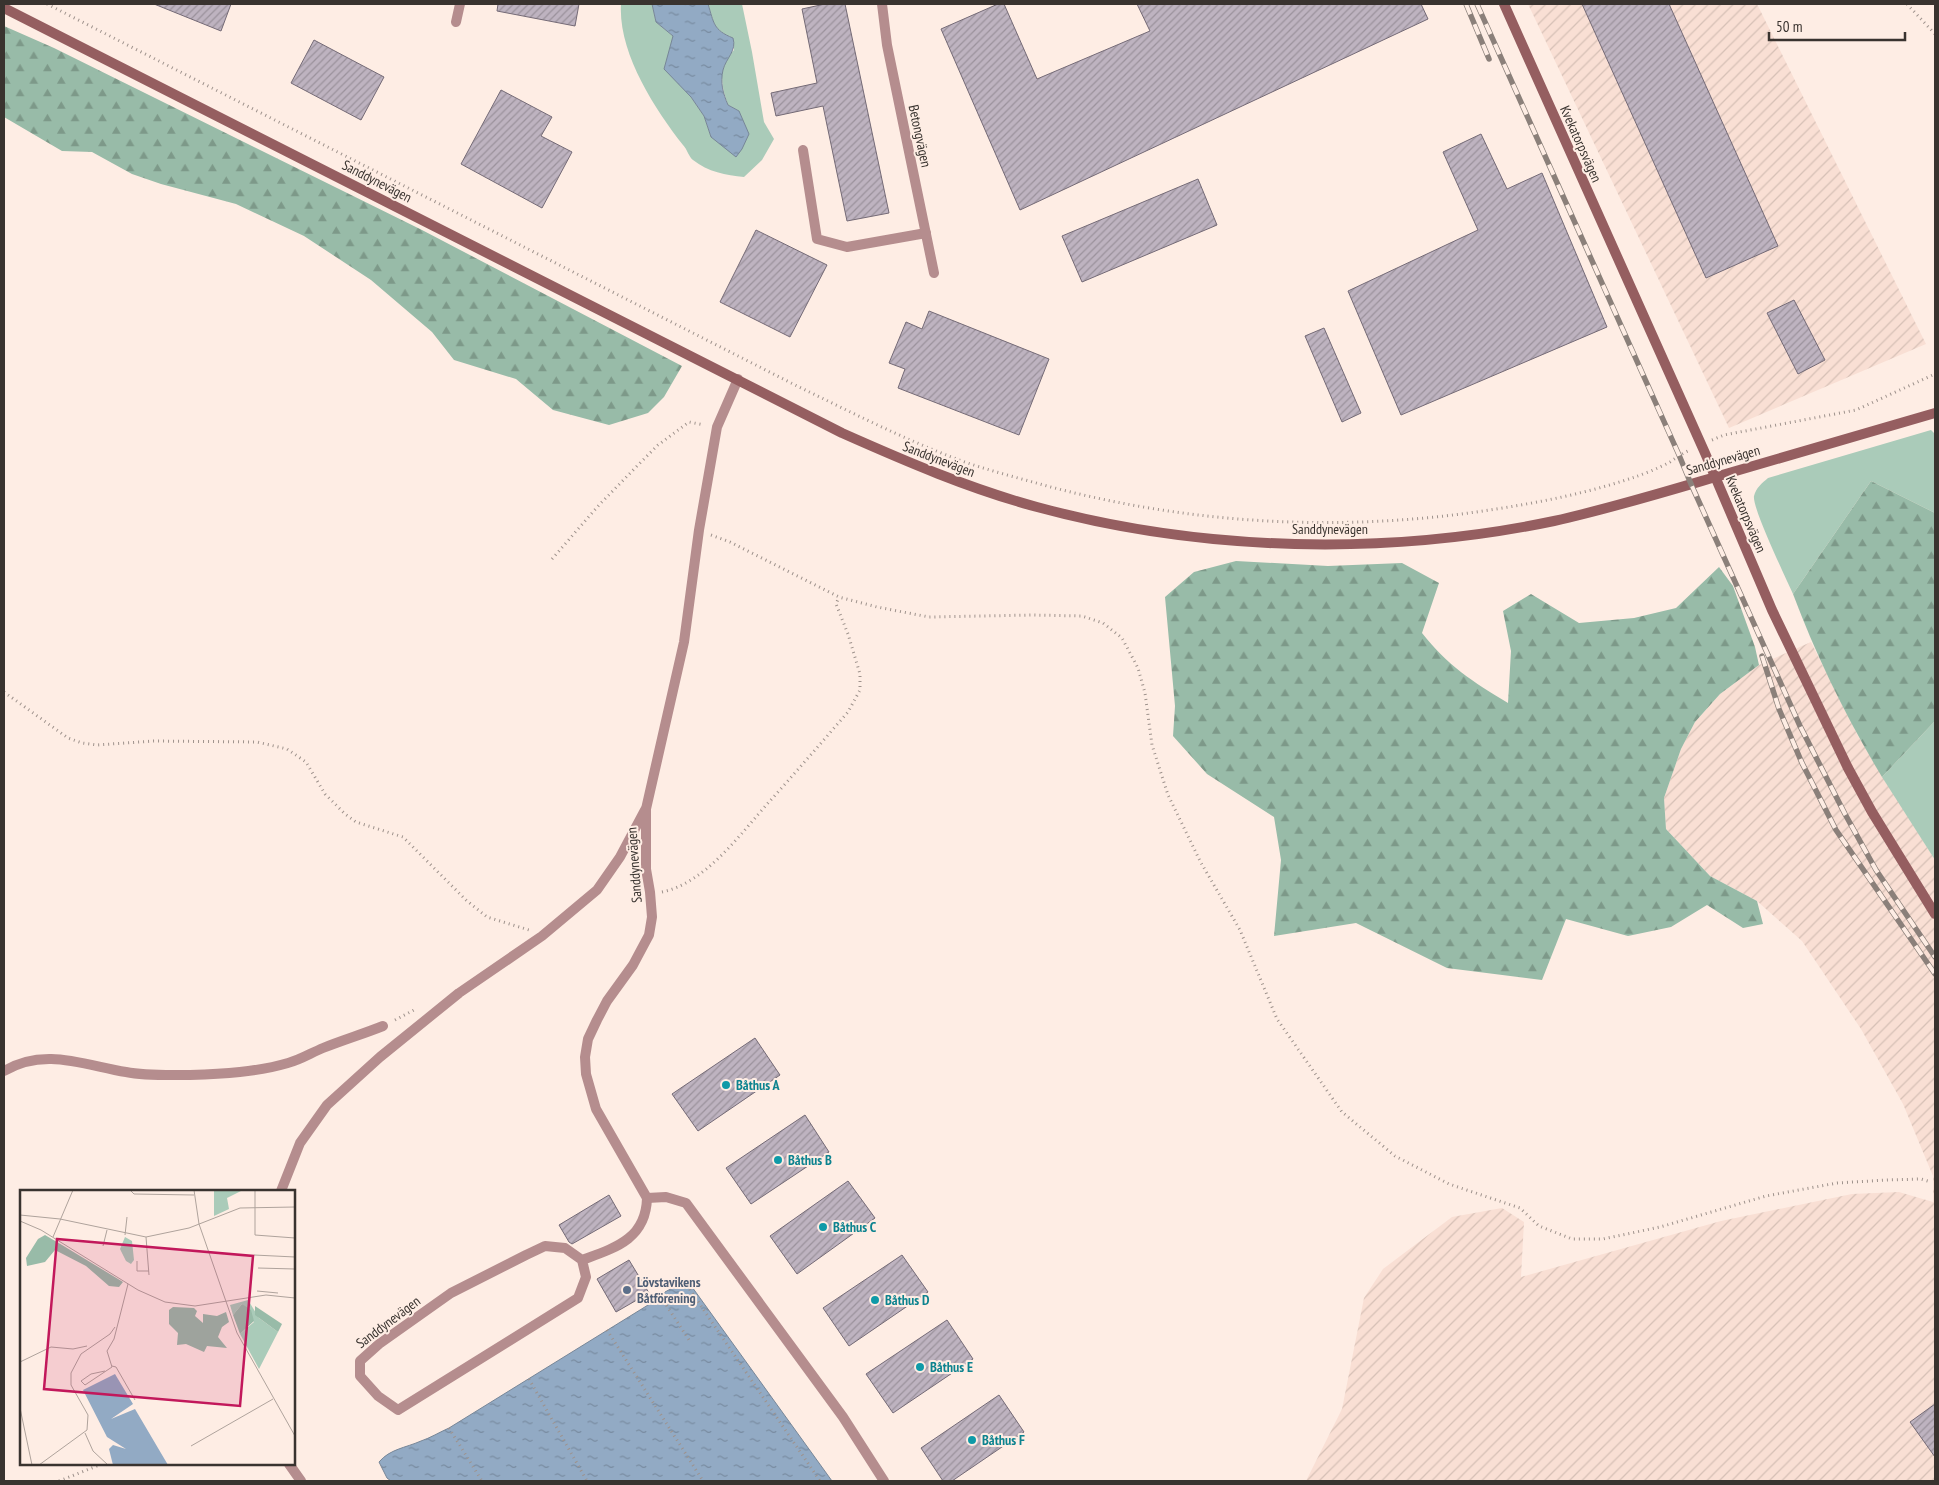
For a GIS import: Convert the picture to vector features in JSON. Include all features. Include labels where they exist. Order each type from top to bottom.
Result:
[{"type":"street","points":[[456,22],[460,4]]},
{"type":"street","name":"Betongvägen","points":[[882,4],[887,45],[934,273]]},
{"type":"street","name":"Kvekatorpsvägen","points":[[1504,4],[1715,477],[1772,610],[1848,768],[1872,812],[1935,914]]},
{"type":"street","name":"Sanddynevägen","points":[[4,8],[842,433],[898,458],[978,488],[1037,507],[1112,524],[1192,537],[1253,542],[1317,544],[1427,539],[1500,530],[1554,520],[1715,477],[1935,413]]},
{"type":"street","points":[[803,150],[817,239],[847,247],[926,233]]},
{"type":"street","name":"Sanddynevägen","points":[[647,1198],[596,1109],[586,1074],[585,1058],[588,1039],[596,1020],[634,965],[649,935],[652,917],[646,869],[646,809],[684,642],[699,530],[717,427],[738,379]]},
{"type":"street","points":[[281,1190],[300,1143],[327,1105],[459,992],[542,936],[597,890],[620,856],[646,809]]},
{"type":"street","points":[[4,1071],[28,1062],[46,1058],[64,1058],[136,1073],[190,1075],[249,1071],[290,1063],[325,1047],[360,1036],[383,1026]]},
{"type":"street","points":[[582,1260],[608,1250],[636,1234],[647,1212],[647,1198],[666,1197],[686,1203],[843,1416],[884,1481]]},
{"type":"street","name":"Sanddynevägen","points":[[546,1246],[565,1248],[582,1260],[586,1277],[578,1298],[398,1410],[378,1396],[360,1376],[360,1361],[379,1344],[451,1294],[546,1246]]},
{"type":"street","points":[[290,1465],[301,1481]]},
{"type":"path","points":[[47,4],[797,386],[912,441],[964,462],[1059,489],[1133,506],[1251,521],[1316,523],[1389,522],[1482,511]]},
{"type":"path","points":[[1907,4],[1935,34]]},
{"type":"path","points":[[552,559],[599,505],[658,445],[689,422],[717,427]]},
{"type":"path","points":[[699,530],[730,542],[838,597],[877,607],[929,617],[1082,616],[1103,623],[1122,638],[1138,668],[1152,745],[1168,795],[1200,861],[1240,930],[1278,1019],[1342,1112],[1395,1156],[1449,1184],[1520,1208],[1539,1226],[1572,1238],[1604,1239],[1651,1230],[1766,1196],[1837,1182],[1921,1179],[1931,1182]]},
{"type":"path","points":[[650,892],[664,892],[681,886],[702,873],[728,848],[848,712],[860,690],[860,674],[848,634],[836,604],[838,597]]},
{"type":"path","points":[[4,692],[68,738],[82,743],[98,745],[154,741],[257,742],[287,749],[306,762],[325,794],[345,814],[356,822],[403,837],[466,900],[487,917],[537,931],[542,936]]},
{"type":"path","points":[[684,1281],[820,1481]]},
{"type":"path","points":[[661,1297],[689,1340]]},
{"type":"path","points":[[607,1330],[703,1481]]},
{"type":"path","points":[[529,1379],[587,1481]]},
{"type":"path","points":[[449,1428],[482,1481]]},
{"type":"path","points":[[59,1481],[99,1465]]},
{"type":"shaded area","points":[[1528,4],[1757,4],[1926,344],[1729,428]]},
{"type":"shaded area","points":[[1811,642],[1858,736],[1935,860],[1935,1481],[1306,1481],[1342,1409],[1364,1298],[1383,1269],[1452,1217],[1502,1208],[1524,1222],[1521,1277],[1721,1221],[1852,1194],[1899,1192],[1933,1202],[1933,1176],[1903,1104],[1861,1029],[1802,941],[1757,901],[1710,876],[1666,829],[1664,798],[1681,749],[1695,722],[1720,694],[1759,665]]},
{"type":"green space","points":[[621,4],[652,4],[656,22],[673,36],[691,97],[704,116],[711,137],[739,111],[728,105],[722,83],[725,63],[734,50],[733,38],[726,35],[715,25],[708,4],[742,4],[764,122],[774,139],[762,160],[744,177],[711,170],[690,157],[640,79],[625,41]]},
{"type":"green space","points":[[4,26],[54,48],[422,230],[682,366],[664,397],[648,413],[609,425],[553,410],[516,379],[454,360],[432,332],[371,280],[304,236],[236,204],[161,184],[132,174],[92,152],[62,151],[4,117]]},
{"type":"green space","points":[[1931,430],[1935,434],[1935,513],[1871,481],[1793,594],[1758,514],[1754,496],[1759,486],[1768,478]]},
{"type":"green space","points":[[1871,481],[1935,513],[1935,721],[1882,777],[1833,688],[1793,594]]},
{"type":"green space","points":[[1236,561],[1328,566],[1402,563],[1439,583],[1422,633],[1451,664],[1483,688],[1508,703],[1511,651],[1503,611],[1531,594],[1579,623],[1634,618],[1676,608],[1719,567],[1733,586],[1755,647],[1759,665],[1720,694],[1695,722],[1681,749],[1664,798],[1666,829],[1710,876],[1757,901],[1763,924],[1743,928],[1707,905],[1671,927],[1628,936],[1566,919],[1542,980],[1447,968],[1356,923],[1274,936],[1281,860],[1274,817],[1207,774],[1173,736],[1175,706],[1165,597],[1194,572]]},
{"type":"green space","points":[[1935,721],[1935,860],[1882,777]]},
{"type":"water","points":[[652,4],[708,4],[715,25],[726,35],[733,38],[734,47],[724,66],[722,88],[728,105],[739,111],[749,134],[736,157],[711,137],[704,116],[691,97],[664,69],[673,36],[656,22]]},
{"type":"water","points":[[687,1280],[832,1481],[391,1481],[387,1478],[379,1462],[388,1454],[449,1428]]},
{"type":"building","points":[[154,4],[231,4],[221,31]]},
{"type":"building","points":[[498,4],[579,4],[575,26],[497,11]]},
{"type":"building","points":[[825,4],[845,4],[889,213],[847,221],[823,106],[776,116],[771,93],[817,83],[802,9]]},
{"type":"building","points":[[998,4],[1004,4],[1037,79],[1150,31],[1137,4],[1421,4],[1428,19],[1020,210],[941,29]]},
{"type":"building","points":[[1582,4],[1669,4],[1778,246],[1706,278]]},
{"type":"building","points":[[314,40],[384,77],[361,120],[291,83]]},
{"type":"building","points":[[501,90],[552,117],[541,136],[572,152],[542,208],[461,164]]},
{"type":"building","points":[[1481,134],[1507,189],[1542,173],[1607,327],[1401,415],[1348,291],[1478,230],[1443,152]]},
{"type":"building","points":[[1198,179],[1217,225],[1082,282],[1062,236]]},
{"type":"building","points":[[756,230],[827,265],[790,337],[720,302]]},
{"type":"building","points":[[1794,300],[1825,360],[1798,374],[1767,313]]},
{"type":"building","points":[[929,311],[1049,359],[1019,435],[898,388],[905,369],[889,363],[906,322],[922,329]]},
{"type":"building","points":[[1324,328],[1361,413],[1342,422],[1305,336]]},
{"type":"building","name":"Båthus A","points":[[755,1038],[780,1075],[698,1131],[672,1094]]},
{"type":"building","name":"Båthus B","points":[[805,1115],[829,1152],[751,1204],[726,1168]]},
{"type":"building","name":"Båthus C","points":[[848,1181],[875,1218],[797,1274],[770,1236]]},
{"type":"building","points":[[609,1195],[621,1216],[572,1244],[569,1242],[559,1225]]},
{"type":"building","name":"Båthus D","points":[[902,1255],[928,1292],[849,1346],[823,1308]]},
{"type":"building","points":[[629,1260],[649,1293],[616,1312],[597,1279]]},
{"type":"building","name":"Båthus E","points":[[947,1320],[973,1359],[893,1413],[866,1374]]},
{"type":"building","name":"Båthus F","points":[[999,1395],[1024,1432],[952,1481],[943,1481],[921,1448]]},
{"type":"building","points":[[1935,1404],[1935,1457],[1910,1422]]},
{"type":"railway","points":[[1466,4],[1489,59]]},
{"type":"railway","points":[[1477,4],[1800,726],[1876,870],[1935,957]]},
{"type":"railway","points":[[1762,656],[1779,709],[1802,763],[1836,830],[1935,974]]},
{"type":"place","name":"Båthus A","points":[[726,1085]]},
{"type":"place","name":"Båthus B","points":[[778,1160]]},
{"type":"place","name":"Båthus C","points":[[823,1227]]},
{"type":"place","name":"Lövstavikens Båtförening","points":[[627,1290]]},
{"type":"place","name":"Båthus D","points":[[875,1300]]},
{"type":"place","name":"Båthus E","points":[[920,1367]]},
{"type":"place","name":"Båthus F","points":[[972,1440]]}]
